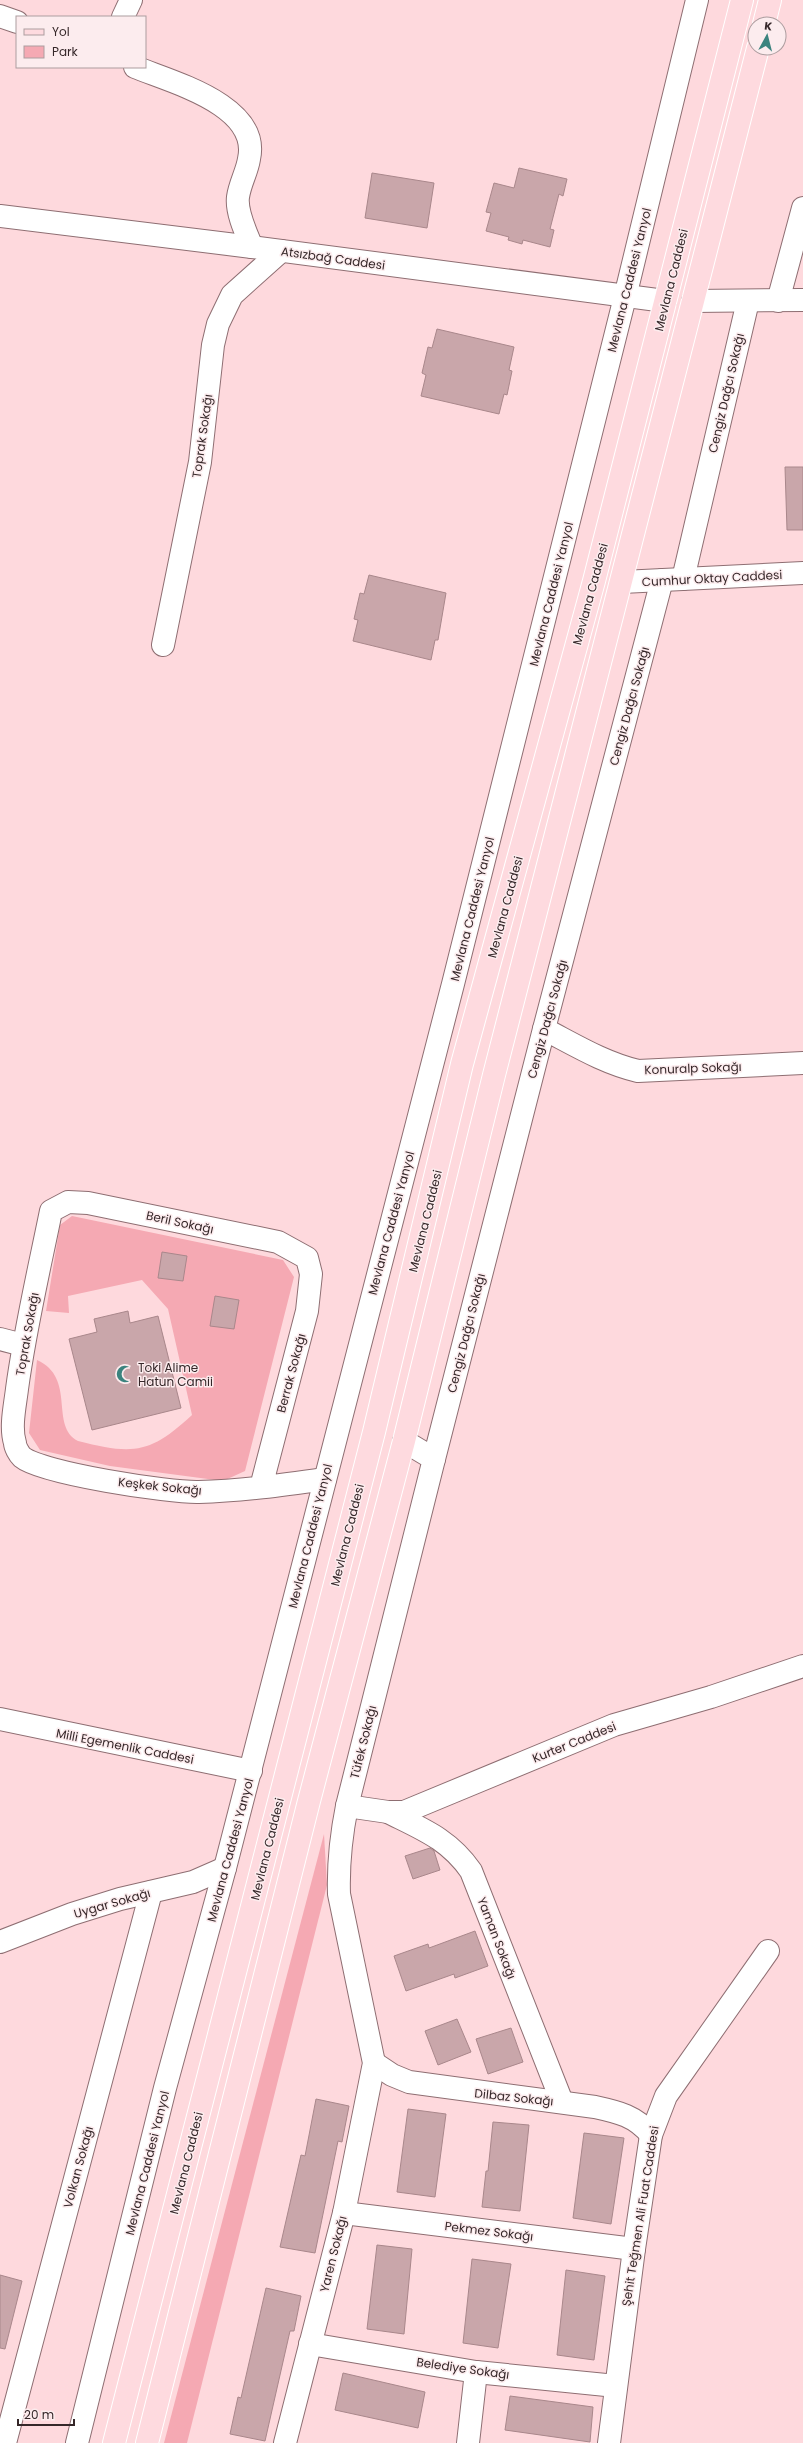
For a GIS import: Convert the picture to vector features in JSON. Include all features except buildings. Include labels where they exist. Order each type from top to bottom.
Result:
[{"type":"main road","name":"Mevlana Caddesi","points":[[114,2443],[374,1432],[462,1064],[594,581],[742,0]]},
{"type":"main road","points":[[766,16],[770,0]]},
{"type":"main road","points":[[147,2443],[309,1801],[404,1441],[494,1075],[622,582],[756,56]]},
{"type":"street","points":[[123,16],[131,0]]},
{"type":"street","name":"Mevlana Caddesi Yanyol","points":[[77,2443],[166,2088],[226,1868],[455,976],[625,297],[697,0]]},
{"type":"street","points":[[0,16],[16,22]]},
{"type":"street","points":[[137,68],[218,102],[234,114],[245,129],[249,143],[250,158],[237,198],[243,225],[252,246]]},
{"type":"street","points":[[778,301],[803,208]]},
{"type":"street","name":"Atsızbağ Caddesi","points":[[0,216],[252,246],[625,297],[665,301]]},
{"type":"street","name":"Toprak Sokağı","points":[[162,645],[200,462],[213,345],[218,324],[232,294],[281,250]]},
{"type":"street","points":[[693,301],[803,300]]},
{"type":"street","name":"Cengiz Dağcı Sokağı","points":[[434,1459],[544,1029],[672,579],[748,301]]},
{"type":"street","name":"Cumhur Oktay Caddesi","points":[[622,582],[803,573]]},
{"type":"street","name":"Konuralp Sokağı","points":[[544,1029],[598,1058],[618,1066],[638,1070],[803,1063]]},
{"type":"street","name":"Beril Sokağı","points":[[51,1211],[68,1202],[88,1203],[278,1242],[307,1258]]},
{"type":"street","name":"Toprak Sokağı","points":[[21,1456],[15,1444],[13,1431],[23,1345],[51,1211]]},
{"type":"street","name":"Berrak Sokağı","points":[[261,1488],[307,1311],[311,1274],[307,1258]]},
{"type":"street","points":[[0,1339],[23,1345]]},
{"type":"street","points":[[404,1441],[434,1459]]},
{"type":"street","name":"Keşkek Sokağı","points":[[21,1456],[46,1467],[73,1474],[148,1487],[196,1492],[261,1488],[325,1479]]},
{"type":"street","name":"Tüfek Sokağı","points":[[374,2063],[340,1894],[340,1842],[347,1806],[434,1459]]},
{"type":"street","name":"Kurter Caddesi","points":[[347,1806],[388,1812],[404,1812],[614,1725],[711,1697],[803,1666]]},
{"type":"street","name":"Milli Egemenlik Caddesi","points":[[0,1719],[251,1771]]},
{"type":"street","name":"Yaman Sokağı","points":[[388,1812],[445,1841],[459,1854],[471,1872],[562,2102]]},
{"type":"street","name":"Uygar Sokağı","points":[[0,1942],[72,1914],[151,1892],[194,1882],[226,1868]]},
{"type":"street","name":"Volkan Sokağı","points":[[5,2443],[8,2400],[151,1892]]},
{"type":"street","name":"Şehit Teğmen Ali Fuat Caddesi","points":[[610,2443],[634,2249],[651,2135],[666,2096],[768,1951]]},
{"type":"street","name":"Dilbaz Sokağı","points":[[374,2063],[392,2075],[409,2082],[562,2102],[618,2112],[634,2118],[643,2125],[651,2135]]},
{"type":"street","name":"Yaren Sokağı","points":[[285,2443],[344,2213],[374,2063]]},
{"type":"street","name":"Pekmez Sokağı","points":[[344,2213],[634,2249]]},
{"type":"street","name":"Belediye Sokağı","points":[[310,2344],[476,2372],[616,2386]]},
{"type":"street","points":[[468,2443],[476,2372]]},
{"type":"green space","points":[[72,1216],[283,1260],[294,1277],[245,1471],[223,1481],[110,1466],[40,1450],[29,1433],[37,1360],[49,1368],[56,1378],[60,1390],[65,1425],[70,1434],[78,1441],[113,1448],[140,1448],[152,1444],[164,1437],[192,1415],[168,1309],[142,1280],[68,1296],[69,1313],[46,1311],[60,1225]]},
{"type":"green space","points":[[324,1834],[327,1885],[187,2443],[164,2443]]},
{"type":"place","name":"Toki Alime Hatun Camii","points":[[125,1374]]}]
